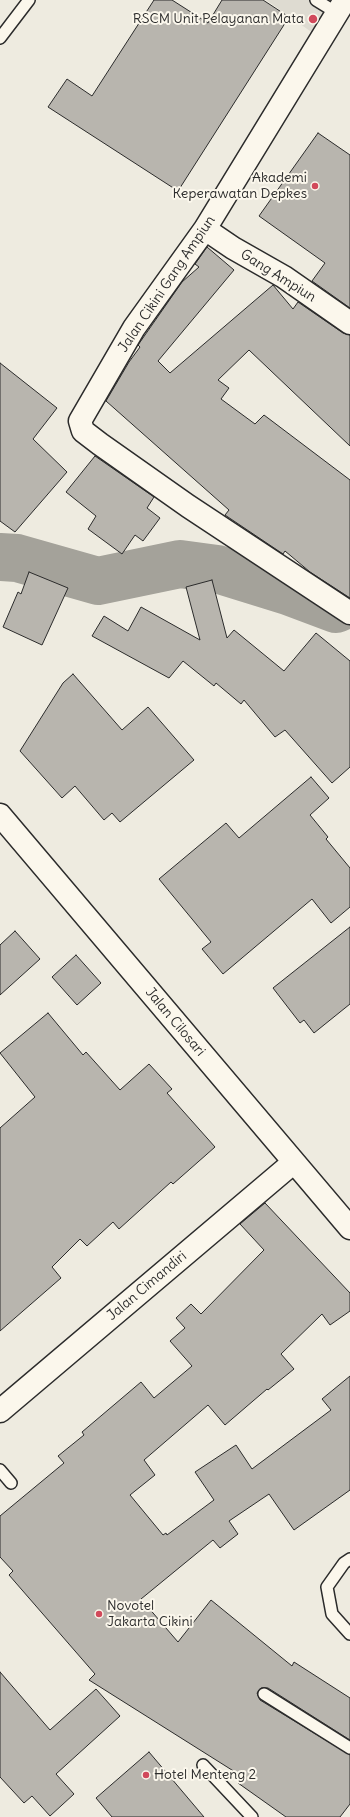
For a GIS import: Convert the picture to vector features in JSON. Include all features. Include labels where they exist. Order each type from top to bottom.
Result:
[{"type":"street","name":"Jalan Cikini Gang Ampiun","points":[[341,7],[205,229],[134,328],[80,421],[80,425],[83,431],[100,444],[350,613]]},
{"type":"street","name":"Gang Ampiun","points":[[205,229],[233,248],[284,277],[350,323]]},
{"type":"street","name":"Jalan Cilosari","points":[[0,815],[350,1228]]},
{"type":"street","name":"Jalan Cimandiri","points":[[0,1411],[294,1162]]},
{"type":"lane","points":[[0,38],[29,0]]},
{"type":"lane","points":[[316,0],[341,7]]},
{"type":"lane","points":[[0,1470],[11,1483]]},
{"type":"lane","points":[[350,1559],[344,1563],[327,1587],[332,1614],[350,1634]]},
{"type":"lane","points":[[264,1694],[350,1748]]},
{"type":"lane","points":[[203,1765],[252,1817]]},
{"type":"shaded area","name":"RSCM Unit Pelayanan Mata","points":[[266,0],[344,0],[320,38]]},
{"type":"building","points":[[154,0],[172,0],[208,23],[222,0],[263,0],[289,17],[178,191],[48,107],[67,79],[92,96]]},
{"type":"building","name":"Akademi Keperawatan Depkes","points":[[318,133],[350,155],[350,308],[312,281],[325,263],[259,216]]},
{"type":"building","points":[[207,247],[234,270],[158,361],[170,373],[273,285],[293,309],[298,302],[343,333],[350,335],[350,446],[249,350],[218,380],[229,388],[221,399],[255,424],[264,415],[350,480],[350,598],[310,572],[285,551],[283,554],[225,515],[229,510],[106,401],[129,362],[140,347],[138,345],[182,282],[199,267],[195,264]]},
{"type":"building","points":[[0,363],[57,408],[33,439],[67,472],[15,532],[0,521]]},
{"type":"building","points":[[95,456],[154,497],[147,508],[160,518],[143,541],[135,535],[122,554],[88,529],[96,516],[66,492]]},
{"type":"building","points":[[29,572],[68,588],[42,645],[3,627],[18,592],[21,594]]},
{"type":"building","points":[[212,580],[227,638],[234,630],[284,671],[316,633],[350,661],[350,767],[332,783],[285,730],[275,737],[244,700],[241,704],[216,683],[214,686],[183,661],[169,678],[92,636],[104,616],[128,631],[141,607],[200,640],[186,587]]},
{"type":"building","points":[[73,674],[122,730],[148,707],[194,760],[120,822],[112,813],[104,820],[75,786],[62,798],[20,751],[63,683]]},
{"type":"building","points":[[311,777],[329,798],[310,815],[328,837],[326,839],[350,868],[350,907],[331,923],[312,899],[223,974],[202,949],[211,942],[159,879],[226,823],[239,838]]},
{"type":"building","points":[[350,927],[350,1004],[314,1033],[304,1020],[300,1023],[273,988]]},
{"type":"building","points":[[15,931],[40,959],[0,995],[0,945]]},
{"type":"building","points":[[76,955],[101,983],[77,1005],[52,977]]},
{"type":"building","points":[[48,1013],[83,1055],[86,1052],[120,1090],[149,1064],[172,1089],[167,1093],[215,1147],[173,1184],[171,1182],[119,1229],[113,1222],[87,1246],[80,1239],[52,1267],[61,1278],[0,1331],[0,1128],[35,1097],[0,1053]]},
{"type":"building","points":[[265,1203],[350,1293],[350,1311],[330,1325],[322,1314],[281,1354],[294,1369],[268,1390],[267,1389],[225,1425],[208,1405],[144,1460],[155,1475],[130,1495],[163,1535],[166,1533],[167,1535],[214,1500],[195,1472],[236,1445],[252,1469],[331,1410],[322,1399],[350,1376],[350,1490],[294,1530],[269,1494],[229,1521],[238,1534],[220,1548],[213,1540],[141,1599],[178,1642],[211,1600],[292,1666],[294,1662],[350,1698],[350,1740],[268,1688],[261,1688],[257,1693],[260,1700],[350,1755],[350,1804],[340,1817],[286,1817],[238,1783],[243,1777],[89,1680],[95,1674],[9,1575],[13,1571],[0,1557],[0,1516],[64,1463],[58,1456],[84,1435],[82,1432],[141,1382],[154,1398],[192,1366],[170,1341],[185,1328],[176,1318],[191,1304],[201,1314],[264,1250],[240,1224]]},
{"type":"building","points":[[0,1672],[50,1730],[96,1689],[120,1716],[56,1774],[74,1794],[50,1816],[32,1796],[24,1803],[0,1777]]},
{"type":"building","name":"Hotel Menteng 2","points":[[149,1752],[204,1817],[112,1817],[96,1798]]},
{"type":"waterway","points":[[0,557],[17,558],[98,581],[180,564],[217,569],[288,591],[336,609],[350,603]]},
{"type":"place","name":"RSCM Unit Pelayanan Mata","points":[[313,19]]},
{"type":"place","name":"Akademi Keperawatan Depkes","points":[[315,186]]},
{"type":"place","name":"Novotel Jakarta Cikini","points":[[99,1614]]},
{"type":"place","name":"Hotel Menteng 2","points":[[146,1775]]}]
